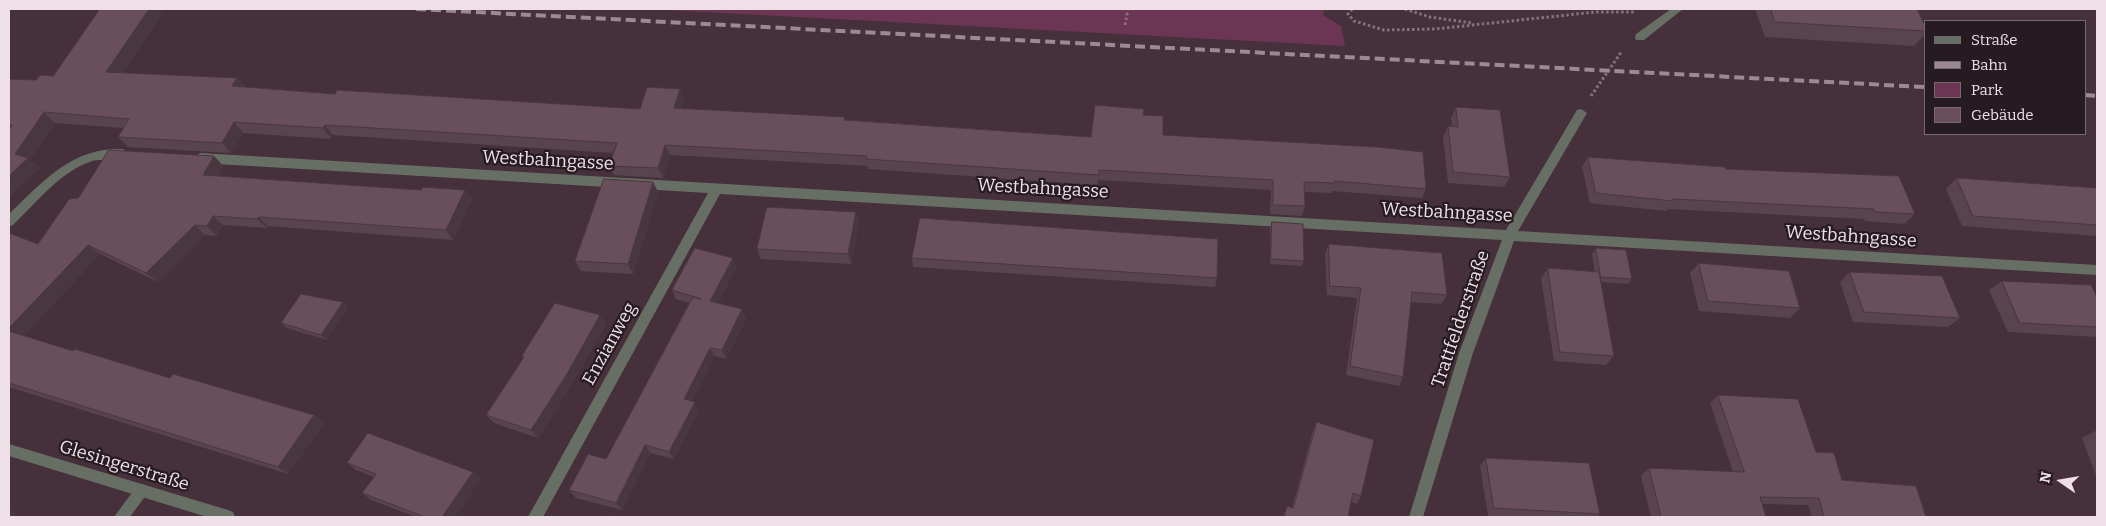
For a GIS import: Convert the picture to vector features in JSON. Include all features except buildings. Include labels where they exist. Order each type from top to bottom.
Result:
[{"type":"street","points":[[1640,37],[1678,9]]},
{"type":"street","name":"Trattfelderstraße","points":[[1416,517],[1466,353],[1510,234],[1581,113]]},
{"type":"street","points":[[9,221],[39,191],[81,160],[106,154],[140,154]]},
{"type":"street","name":"Westbahngasse","points":[[190,157],[2097,270]]},
{"type":"street","name":"Enzianweg","points":[[535,517],[717,188]]},
{"type":"street","name":"Glesingerstraße","points":[[9,450],[220,516]]},
{"type":"street","points":[[121,517],[142,491]]},
{"type":"path","points":[[1125,25],[1128,9]]},
{"type":"path","points":[[1352,9],[1348,14],[1354,21],[1384,30],[1435,29],[1622,10],[1650,13],[1664,19]]},
{"type":"path","points":[[1405,9],[1430,17],[1478,24]]},
{"type":"path","points":[[1581,113],[1621,52],[1640,37]]},
{"type":"green space","points":[[647,9],[1324,9],[1323,15],[1341,26],[1345,46]]},
{"type":"railway","points":[[416,9],[1924,87]]},
{"type":"railway","points":[[2086,95],[2097,96]]}]
